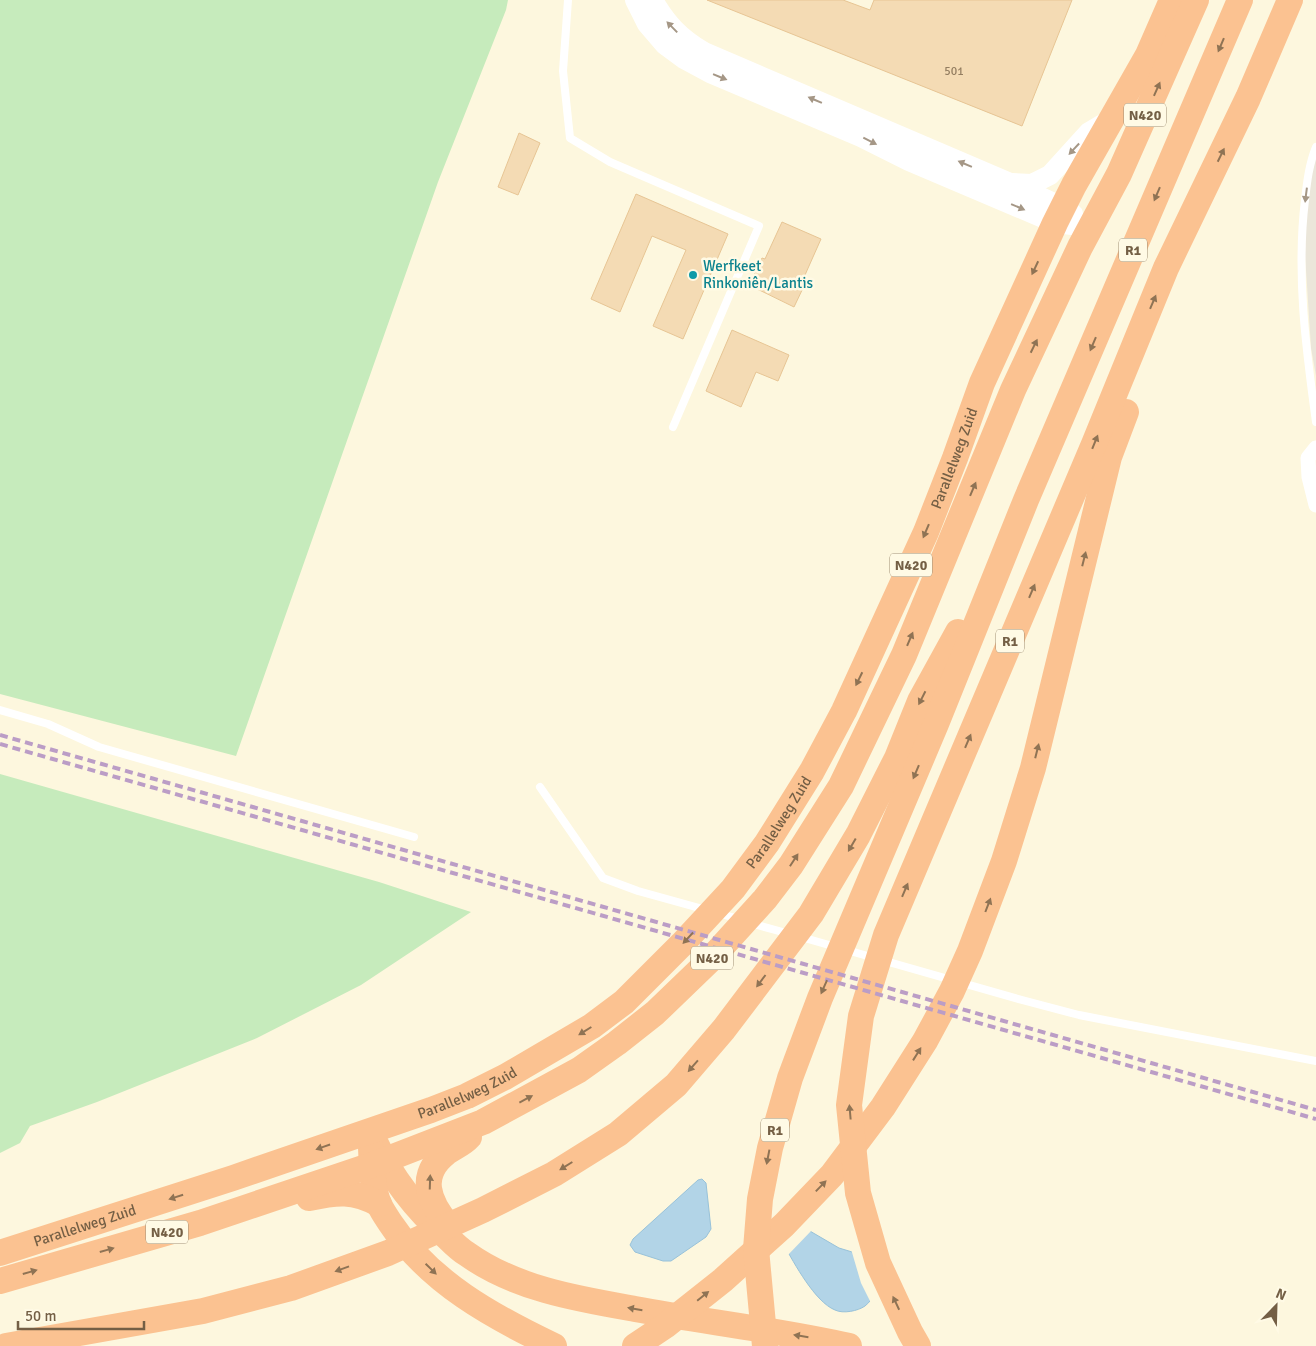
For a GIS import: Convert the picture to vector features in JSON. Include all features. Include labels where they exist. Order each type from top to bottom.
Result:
[{"type":"highway","name":"Parallelweg Zuid","points":[[0,1280],[200,1223],[272,1199],[376,1152],[431,1110],[506,1077],[592,1026],[624,1002],[733,889],[767,843],[812,771],[844,710],[926,532],[956,458],[982,383],[1059,215],[1148,55],[1172,0]]},
{"type":"highway","name":"N420","points":[[1090,227],[1119,174],[1196,0]]},
{"type":"highway","name":"R1","points":[[765,1346],[756,1249],[760,1199],[770,1148],[790,1078],[820,998],[936,724],[1026,500],[1240,0]]},
{"type":"highway","name":"R1","points":[[918,1346],[878,1264],[858,1193],[849,1105],[862,1016],[886,935],[1094,444],[1166,268],[1248,98],[1290,0]]},
{"type":"highway","name":"Parallelweg Zuid","points":[[0,1252],[50,1238],[242,1175],[376,1152],[482,1122],[579,1070],[617,1043],[655,1012],[708,962],[765,899],[791,866],[841,786],[904,655],[1013,390],[1090,227]]},
{"type":"highway","points":[[635,1346],[666,1326],[723,1280],[784,1225],[832,1175],[883,1107],[925,1041],[952,991],[970,951],[1004,861],[1033,768],[1110,457],[1126,412],[1134,347]]},
{"type":"highway","points":[[6,1346],[203,1311],[291,1288],[388,1253],[483,1210],[554,1174],[618,1134],[676,1085],[724,1029],[810,914],[858,835],[897,758],[920,701],[975,600],[1026,500]]},
{"type":"highway","points":[[467,1254],[456,1233],[436,1211],[428,1188],[430,1171],[446,1153],[465,1141],[482,1122]]},
{"type":"highway","points":[[376,1152],[379,1204],[398,1234],[418,1257],[438,1276],[481,1308],[554,1346]]},
{"type":"highway","points":[[376,1152],[404,1192],[428,1220],[467,1254],[506,1276],[540,1289],[586,1300],[811,1337],[848,1346]]},
{"type":"highway","points":[[272,1199],[292,1201],[319,1196],[356,1194],[379,1204]]},
{"type":"main road","points":[[635,0],[647,24],[664,45],[684,59],[710,73],[852,133],[909,161],[1090,227]]},
{"type":"main road","points":[[653,0],[664,19],[685,41],[704,52],[1010,183],[1059,215]]},
{"type":"main road","points":[[1010,183],[1032,184],[1050,175],[1089,132],[1112,119]]},
{"type":"street","points":[[1316,448],[1308,458],[1309,477],[1316,505]]},
{"type":"lane","points":[[568,0],[563,71],[570,138],[610,162],[759,226],[672,427]]},
{"type":"lane","points":[[1316,147],[1308,179],[1303,218],[1302,252],[1304,336],[1316,422]]},
{"type":"lane","points":[[0,710],[48,724],[99,747],[414,837]]},
{"type":"lane","points":[[540,787],[603,878],[1041,1005],[1316,1061]]},
{"type":"shaded area","points":[[1316,154],[1316,376],[1311,348],[1305,254],[1310,179]]},
{"type":"green space","points":[[0,0],[508,0],[506,10],[438,182],[236,756],[0,694]]},
{"type":"green space","points":[[0,774],[379,882],[471,912],[361,985],[257,1038],[97,1102],[30,1126],[20,1143],[0,1153]]},
{"type":"water","points":[[702,1179],[706,1183],[711,1229],[706,1237],[671,1261],[663,1261],[635,1252],[630,1245],[633,1239],[698,1180]]},
{"type":"water","points":[[803,1227],[839,1248],[862,1255],[876,1294],[865,1306],[850,1311],[838,1311],[827,1306],[813,1291],[784,1245]]},
{"type":"pier","points":[[802,1224],[812,1230],[787,1256],[782,1245]]},
{"type":"pier","points":[[851,1249],[863,1253],[878,1294],[871,1303],[861,1283]]},
{"type":"building","points":[[707,0],[843,0],[870,10],[874,0],[1072,0],[1022,126]]},
{"type":"building","points":[[519,133],[540,143],[518,195],[498,187]]},
{"type":"building","name":"Werfkeet Rinkoniên/Lantis","points":[[636,194],[728,234],[683,339],[653,326],[686,250],[652,236],[620,312],[591,299]]},
{"type":"building","points":[[782,222],[821,239],[801,284],[804,286],[794,307],[749,285],[762,258],[765,259]]},
{"type":"building","points":[[732,330],[789,355],[778,381],[756,372],[741,407],[706,391]]},
{"type":"railway","points":[[0,735],[1316,1110]]},
{"type":"railway","points":[[0,744],[1316,1119]]},
{"type":"place","name":"Werfkeet Rinkoniên/Lantis","points":[[693,275]]}]
